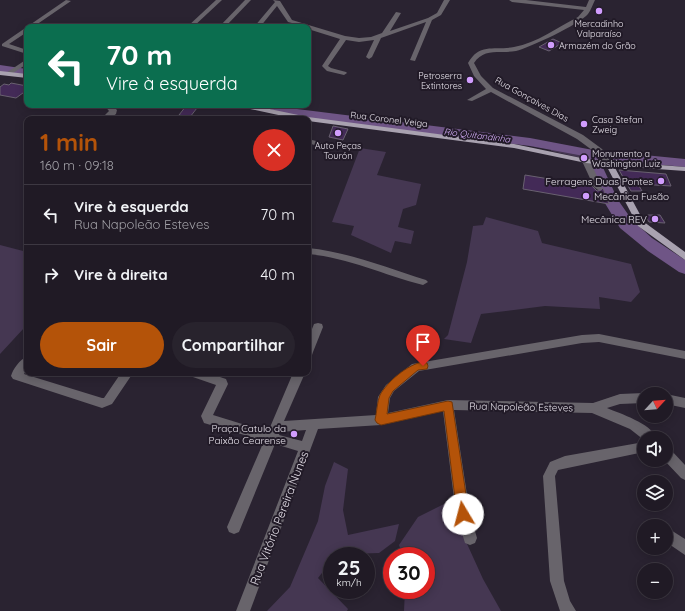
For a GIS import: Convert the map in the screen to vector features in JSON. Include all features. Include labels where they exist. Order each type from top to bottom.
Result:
[{"type":"main road","points":[[0,73],[24,76]]},
{"type":"main road","name":"Rua Coronel Veiga","points":[[256,108],[292,116]]},
{"type":"main road","name":"Rua Coronel Veiga","points":[[311,120],[514,146],[586,161],[685,169]]},
{"type":"main road","points":[[609,164],[641,224],[685,256]]},
{"type":"street","points":[[193,24],[219,0]]},
{"type":"street","points":[[225,24],[248,0]]},
{"type":"street","points":[[311,28],[344,38],[363,40],[430,20],[439,14],[447,0]]},
{"type":"street","points":[[512,0],[588,9]]},
{"type":"street","name":"Rua Gonçalves Dias","points":[[592,0],[588,9],[580,18],[526,45],[504,51],[488,50],[476,54],[471,64],[473,72],[491,89],[567,129],[599,151],[609,164]]},
{"type":"street","points":[[34,24],[68,1]]},
{"type":"street","points":[[259,24],[277,1],[290,21],[300,24]]},
{"type":"street","points":[[370,57],[382,35],[398,13]]},
{"type":"street","points":[[413,60],[430,20]]},
{"type":"street","points":[[24,31],[4,45],[24,51]]},
{"type":"street","points":[[344,38],[326,66],[329,70],[344,73]]},
{"type":"street","points":[[8,74],[24,63]]},
{"type":"street","points":[[470,100],[491,89]]},
{"type":"street","points":[[108,116],[113,112],[111,108]]},
{"type":"street","points":[[311,142],[321,145]]},
{"type":"street","points":[[586,161],[598,187]]},
{"type":"street","points":[[311,251],[341,256],[372,265],[401,277],[423,282]]},
{"type":"street","points":[[311,344],[318,327]]},
{"type":"street","points":[[381,420],[384,397],[390,388],[416,367],[582,339],[600,338],[685,355]]},
{"type":"street","points":[[24,365],[17,376],[102,403],[108,401],[125,376]]},
{"type":"street","points":[[203,376],[222,382],[207,416],[208,419],[306,448]]},
{"type":"street","points":[[234,527],[278,426],[298,376]]},
{"type":"street","name":"Rua Napoleão Esteves","points":[[278,426],[381,420],[448,405],[593,408],[620,399],[637,398]]},
{"type":"street","points":[[673,400],[685,403]]},
{"type":"street","points":[[448,405],[463,514],[470,538]]},
{"type":"street","points":[[593,408],[634,425],[642,431]]},
{"type":"street","name":"Rua Vitório Pereira Nunes","points":[[243,611],[314,425]]},
{"type":"street","points":[[569,611],[564,604],[557,581],[549,476],[554,466],[565,462],[637,448]]},
{"type":"street","points":[[673,461],[685,474]]},
{"type":"street","points":[[673,538],[685,548]]},
{"type":"shaded area","points":[[551,147],[587,154],[590,160],[551,151]]},
{"type":"shaded area","points":[[360,148],[386,152],[377,175],[421,184],[416,205],[403,209],[398,227],[414,231],[411,244],[395,241],[391,253],[351,235],[354,226],[332,222]]},
{"type":"shaded area","points":[[486,217],[538,231],[542,243],[631,264],[640,292],[631,302],[599,297],[600,309],[545,306],[481,314],[471,343],[444,339],[448,335],[467,262],[473,226],[483,225]]},
{"type":"shaded area","points":[[0,245],[24,251],[24,328],[0,354]]},
{"type":"shaded area","points":[[334,462],[348,469],[343,510],[348,535],[399,524],[395,541],[387,547],[383,547],[383,550],[379,553],[375,553],[375,547],[323,547],[323,572],[318,578],[323,583],[323,599],[338,599],[348,609],[347,611],[267,611],[290,587],[318,521],[325,486]]},
{"type":"shaded area","points":[[446,503],[453,513],[483,579],[501,611],[404,611],[405,599],[435,599],[435,547],[400,547],[399,545],[418,517]]},
{"type":"building","name":"Armazém do Grão","points":[[553,39],[562,43],[549,51],[539,47]]},
{"type":"building","points":[[11,83],[24,85],[24,92],[16,98],[0,95],[0,87],[4,84],[9,85]]},
{"type":"building","points":[[184,108],[197,108],[191,116],[179,115]]},
{"type":"building","name":"Auto Peças Tourón","points":[[333,126],[348,129],[343,140],[329,137]]},
{"type":"building","points":[[619,170],[666,174],[671,186],[638,184],[642,191],[631,191]]},
{"type":"building","name":"Mecânica Fusão","points":[[525,175],[592,186],[597,191],[603,188],[609,204],[523,189]]},
{"type":"building","name":"Mecânica REV","points":[[645,215],[660,215],[665,223],[649,222]]},
{"type":"waterway","name":"Rio Quitandinha","points":[[0,69],[24,73]]},
{"type":"waterway","name":"Rio Quitandinha","points":[[279,108],[295,113],[530,142],[589,153]]},
{"type":"waterway","name":"Rio Quitandinha","points":[[589,153],[685,163]]},
{"type":"waterway","points":[[589,153],[611,200],[626,224],[646,242],[685,268]]},
{"type":"place","name":"Mercadinho Valparaíso","points":[[599,11]]},
{"type":"place","name":"Armazém do Grão","points":[[551,45]]},
{"type":"place","name":"Petroserra Extintores","points":[[470,80]]},
{"type":"place","name":"Casa Stefan Zweig","points":[[584,124]]},
{"type":"place","name":"Auto Peças Tourón","points":[[338,133]]},
{"type":"place","name":"Monumento a Washington Luiz","points":[[584,158]]},
{"type":"place","name":"Ferragens Duas Pontes","points":[[661,181]]},
{"type":"place","name":"Mecânica Fusão","points":[[586,196]]},
{"type":"place","name":"Mecânica REV","points":[[655,219]]},
{"type":"place","name":"Praça Catulo da Paixão Cearense","points":[[294,434]]},
{"type":"route","points":[[423,366],[416,367],[404,375],[390,388],[384,397],[381,420],[448,405],[463,514]]}]
